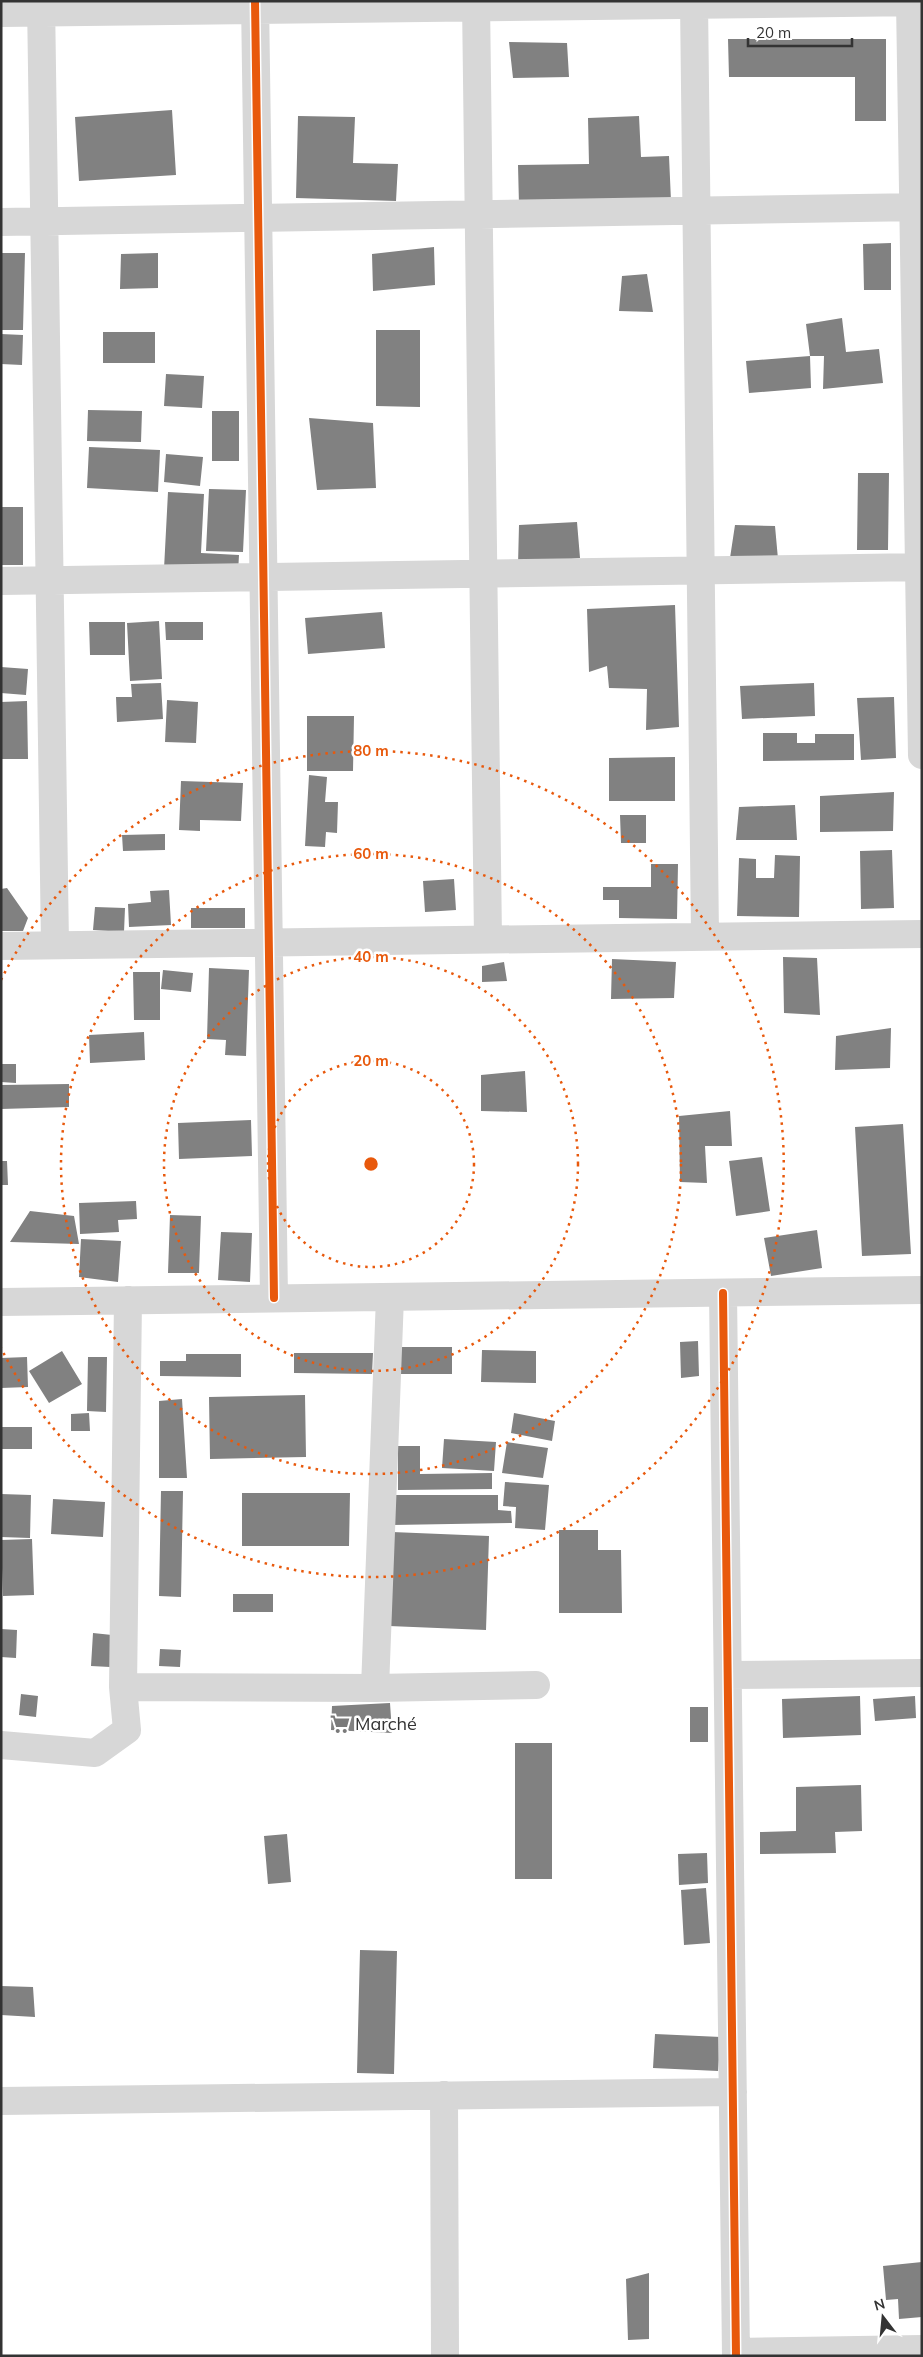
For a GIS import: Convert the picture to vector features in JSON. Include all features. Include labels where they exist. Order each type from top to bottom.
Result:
[{"type":"street","points":[[1,13],[41,7],[914,2],[918,207],[922,755]]},
{"type":"street","points":[[694,3],[705,936]]},
{"type":"street","points":[[476,4],[488,939]]},
{"type":"street","points":[[255,6],[274,1298]]},
{"type":"street","points":[[41,7],[55,945]]},
{"type":"street","points":[[1,222],[918,207]]},
{"type":"street","points":[[1,581],[920,567]]},
{"type":"street","points":[[1,946],[922,934]]},
{"type":"street","points":[[1,1302],[922,1290]]},
{"type":"street","points":[[723,1293],[736,2354],[922,2349]]},
{"type":"street","points":[[375,1688],[390,1297]]},
{"type":"street","points":[[1,1745],[95,1754],[128,1730],[123,1687],[128,1300]]},
{"type":"street","points":[[728,1676],[922,1673]]},
{"type":"street","points":[[123,1687],[375,1688],[536,1685]]},
{"type":"street","points":[[1,2101],[733,2092]]},
{"type":"street","points":[[444,2095],[445,2356]]},
{"type":"building","points":[[728,39],[886,39],[886,121],[855,121],[855,77],[729,77]]},
{"type":"building","points":[[509,42],[567,43],[569,77],[513,78]]},
{"type":"building","points":[[172,110],[176,175],[79,181],[75,117]]},
{"type":"building","points":[[298,116],[355,117],[353,163],[398,164],[396,201],[296,198]]},
{"type":"building","points":[[639,116],[641,157],[669,156],[671,201],[519,205],[518,165],[589,164],[588,118]]},
{"type":"building","points":[[891,243],[891,290],[864,290],[863,244]]},
{"type":"building","points":[[434,247],[435,285],[373,291],[372,254]]},
{"type":"building","points":[[1,253],[25,253],[23,330],[1,330]]},
{"type":"building","points":[[158,253],[158,288],[120,289],[121,254]]},
{"type":"building","points":[[647,274],[653,312],[619,311],[622,276]]},
{"type":"building","points":[[842,318],[846,352],[879,349],[883,383],[823,389],[824,356],[810,356],[806,324]]},
{"type":"building","points":[[376,330],[420,330],[420,407],[376,406]]},
{"type":"building","points":[[103,332],[155,332],[155,363],[103,363]]},
{"type":"building","points":[[1,334],[23,335],[22,365],[1,364]]},
{"type":"building","points":[[810,356],[811,388],[749,393],[746,361]]},
{"type":"building","points":[[166,374],[204,376],[202,408],[164,406]]},
{"type":"building","points":[[88,410],[142,411],[141,442],[87,441]]},
{"type":"building","points":[[212,411],[239,411],[239,461],[212,461]]},
{"type":"building","points":[[309,418],[373,423],[376,488],[317,490]]},
{"type":"building","points":[[89,447],[160,450],[158,492],[87,488]]},
{"type":"building","points":[[166,454],[203,457],[200,486],[164,482]]},
{"type":"building","points":[[858,473],[889,473],[888,550],[857,550]]},
{"type":"building","points":[[209,489],[246,490],[243,552],[206,551]]},
{"type":"building","points":[[168,492],[204,494],[201,553],[239,555],[238,573],[164,569]]},
{"type":"building","points":[[1,507],[23,507],[23,565],[1,565]]},
{"type":"building","points":[[577,522],[580,558],[518,565],[519,525]]},
{"type":"building","points":[[735,525],[775,526],[778,559],[730,558]]},
{"type":"building","points":[[675,605],[679,727],[646,730],[647,689],[609,688],[607,666],[589,672],[587,609]]},
{"type":"building","points":[[382,612],[385,648],[308,654],[305,618]]},
{"type":"building","points":[[159,621],[162,679],[130,681],[127,623]]},
{"type":"building","points":[[89,622],[125,622],[125,655],[90,655]]},
{"type":"building","points":[[165,622],[203,622],[203,640],[166,640]]},
{"type":"building","points":[[1,667],[28,669],[26,695],[1,693]]},
{"type":"building","points":[[161,683],[163,719],[117,722],[116,697],[132,697],[131,684]]},
{"type":"building","points":[[814,683],[815,716],[742,719],[740,686]]},
{"type":"building","points":[[894,697],[896,758],[861,760],[857,698]]},
{"type":"building","points":[[167,700],[198,702],[196,743],[165,742]]},
{"type":"building","points":[[27,701],[28,759],[1,759],[1,702]]},
{"type":"building","points":[[307,716],[354,716],[353,771],[307,771]]},
{"type":"building","points":[[763,733],[797,733],[797,743],[815,743],[815,734],[854,734],[854,760],[763,761]]},
{"type":"building","points":[[675,757],[675,801],[609,801],[609,758]]},
{"type":"building","points":[[309,775],[327,777],[325,802],[338,802],[337,833],[326,832],[325,847],[305,846]]},
{"type":"building","points":[[181,781],[243,783],[241,821],[200,820],[200,831],[179,830]]},
{"type":"building","points":[[894,792],[893,831],[820,832],[820,796]]},
{"type":"building","points":[[795,805],[797,840],[736,840],[739,807]]},
{"type":"building","points":[[620,815],[646,815],[646,843],[621,843]]},
{"type":"building","points":[[165,834],[165,850],[123,851],[122,835]]},
{"type":"building","points":[[892,850],[894,908],[861,909],[860,851]]},
{"type":"building","points":[[775,855],[800,856],[799,917],[737,916],[739,858],[756,859],[756,878],[774,878]]},
{"type":"building","points":[[651,864],[678,864],[677,919],[619,918],[619,900],[603,900],[603,887],[651,887]]},
{"type":"building","points":[[454,879],[456,910],[425,912],[423,881]]},
{"type":"building","points":[[7,888],[28,918],[23,931],[1,931],[1,889]]},
{"type":"building","points":[[169,890],[171,925],[129,927],[128,904],[151,902],[150,891]]},
{"type":"building","points":[[95,907],[125,908],[124,932],[93,930]]},
{"type":"building","points":[[191,908],[245,908],[245,928],[191,928]]},
{"type":"building","points":[[783,957],[817,958],[820,1015],[784,1013]]},
{"type":"building","points":[[612,959],[676,962],[674,998],[611,999]]},
{"type":"building","points":[[504,962],[507,981],[482,982],[482,966]]},
{"type":"building","points":[[209,968],[249,970],[246,1056],[225,1055],[226,1040],[207,1039]]},
{"type":"building","points":[[163,970],[193,973],[191,992],[161,989]]},
{"type":"building","points":[[133,972],[160,972],[160,1020],[134,1020]]},
{"type":"building","points":[[891,1028],[890,1068],[835,1070],[836,1036]]},
{"type":"building","points":[[144,1032],[145,1060],[90,1063],[89,1035]]},
{"type":"building","points":[[1,1064],[16,1064],[16,1083],[1,1082]]},
{"type":"building","points":[[525,1071],[527,1112],[481,1111],[481,1075]]},
{"type":"building","points":[[69,1084],[69,1107],[1,1109],[1,1085]]},
{"type":"building","points":[[730,1111],[732,1146],[705,1146],[707,1183],[680,1182],[679,1116]]},
{"type":"building","points":[[251,1120],[252,1156],[179,1159],[178,1123]]},
{"type":"building","points":[[903,1124],[911,1254],[862,1256],[855,1127]]},
{"type":"building","points":[[762,1157],[770,1211],[736,1216],[729,1161]]},
{"type":"building","points":[[1,1161],[7,1161],[8,1185],[1,1185]]},
{"type":"building","points":[[136,1201],[137,1219],[118,1220],[119,1232],[80,1234],[79,1203]]},
{"type":"building","points":[[30,1211],[74,1216],[79,1244],[10,1242]]},
{"type":"building","points":[[170,1215],[201,1216],[199,1273],[168,1273]]},
{"type":"building","points":[[817,1230],[822,1268],[771,1276],[764,1238]]},
{"type":"building","points":[[221,1232],[252,1233],[250,1282],[218,1280]]},
{"type":"building","points":[[81,1239],[121,1241],[118,1282],[79,1277]]},
{"type":"building","points":[[698,1341],[699,1376],[681,1378],[680,1342]]},
{"type":"building","points":[[396,1347],[452,1347],[452,1374],[396,1374]]},
{"type":"building","points":[[482,1350],[536,1351],[536,1383],[481,1382]]},
{"type":"building","points":[[62,1351],[82,1384],[49,1403],[29,1371]]},
{"type":"building","points":[[294,1353],[373,1353],[372,1374],[294,1373]]},
{"type":"building","points":[[186,1354],[241,1354],[241,1377],[160,1376],[160,1361],[186,1361]]},
{"type":"building","points":[[27,1357],[28,1387],[1,1388],[1,1358]]},
{"type":"building","points":[[88,1357],[107,1357],[106,1412],[87,1411]]},
{"type":"building","points":[[305,1395],[306,1457],[210,1459],[209,1397]]},
{"type":"building","points":[[182,1399],[187,1478],[159,1478],[159,1401]]},
{"type":"building","points":[[89,1413],[90,1431],[71,1431],[71,1414]]},
{"type":"building","points":[[514,1413],[555,1421],[552,1441],[511,1433]]},
{"type":"building","points":[[1,1427],[32,1427],[32,1449],[1,1449]]},
{"type":"building","points":[[444,1439],[496,1442],[494,1471],[442,1468]]},
{"type":"building","points":[[507,1442],[548,1448],[543,1478],[502,1473]]},
{"type":"building","points":[[398,1446],[420,1446],[420,1474],[492,1473],[492,1489],[398,1490]]},
{"type":"building","points":[[505,1482],[549,1485],[545,1530],[515,1528],[516,1507],[503,1506]]},
{"type":"building","points":[[161,1491],[183,1491],[181,1597],[159,1596]]},
{"type":"building","points":[[242,1493],[350,1493],[349,1546],[242,1546]]},
{"type":"building","points":[[1,1494],[31,1495],[30,1538],[1,1537]]},
{"type":"building","points":[[393,1495],[498,1495],[498,1510],[511,1511],[512,1523],[392,1525]]},
{"type":"building","points":[[53,1499],[105,1502],[103,1537],[51,1534]]},
{"type":"building","points":[[559,1530],[598,1530],[598,1550],[621,1550],[622,1613],[559,1613]]},
{"type":"building","points":[[392,1532],[489,1536],[486,1630],[389,1626]]},
{"type":"building","points":[[32,1539],[34,1595],[3,1596],[1,1540]]},
{"type":"building","points":[[233,1594],[273,1594],[273,1612],[233,1612]]},
{"type":"building","points":[[1,1629],[17,1630],[16,1658],[1,1657]]},
{"type":"building","points":[[93,1633],[112,1635],[110,1667],[91,1666]]},
{"type":"building","points":[[160,1649],[181,1650],[180,1667],[159,1666]]},
{"type":"building","points":[[21,1694],[38,1696],[36,1717],[19,1715]]},
{"type":"building","points":[[860,1696],[861,1735],[783,1738],[782,1699]]},
{"type":"building","points":[[915,1696],[916,1718],[875,1721],[873,1699]]},
{"type":"building","points":[[390,1703],[392,1733],[331,1730],[332,1706]]},
{"type":"building","points":[[690,1707],[708,1707],[708,1742],[690,1742]]},
{"type":"building","points":[[515,1743],[552,1743],[552,1879],[515,1879]]},
{"type":"building","points":[[861,1785],[862,1831],[835,1832],[836,1853],[760,1854],[760,1832],[796,1831],[796,1787]]},
{"type":"building","points":[[287,1834],[291,1882],[268,1884],[264,1836]]},
{"type":"building","points":[[707,1853],[708,1883],[679,1885],[678,1854]]},
{"type":"building","points":[[706,1888],[710,1943],[684,1945],[681,1890]]},
{"type":"building","points":[[360,1950],[397,1951],[394,2074],[357,2073]]},
{"type":"building","points":[[1,1986],[33,1987],[35,2017],[1,2015]]},
{"type":"building","points":[[655,2034],[721,2037],[718,2071],[653,2068]]},
{"type":"building","points":[[922,2262],[922,2317],[899,2319],[898,2299],[886,2300],[883,2266]]},
{"type":"building","points":[[649,2273],[649,2339],[628,2340],[626,2279]]},
{"type":"cycle path","points":[[255,1],[274,1298]]},
{"type":"cycle path","points":[[723,1293],[736,2356]]},
{"type":"place","name":"Marché","points":[[340,1724]]}]
